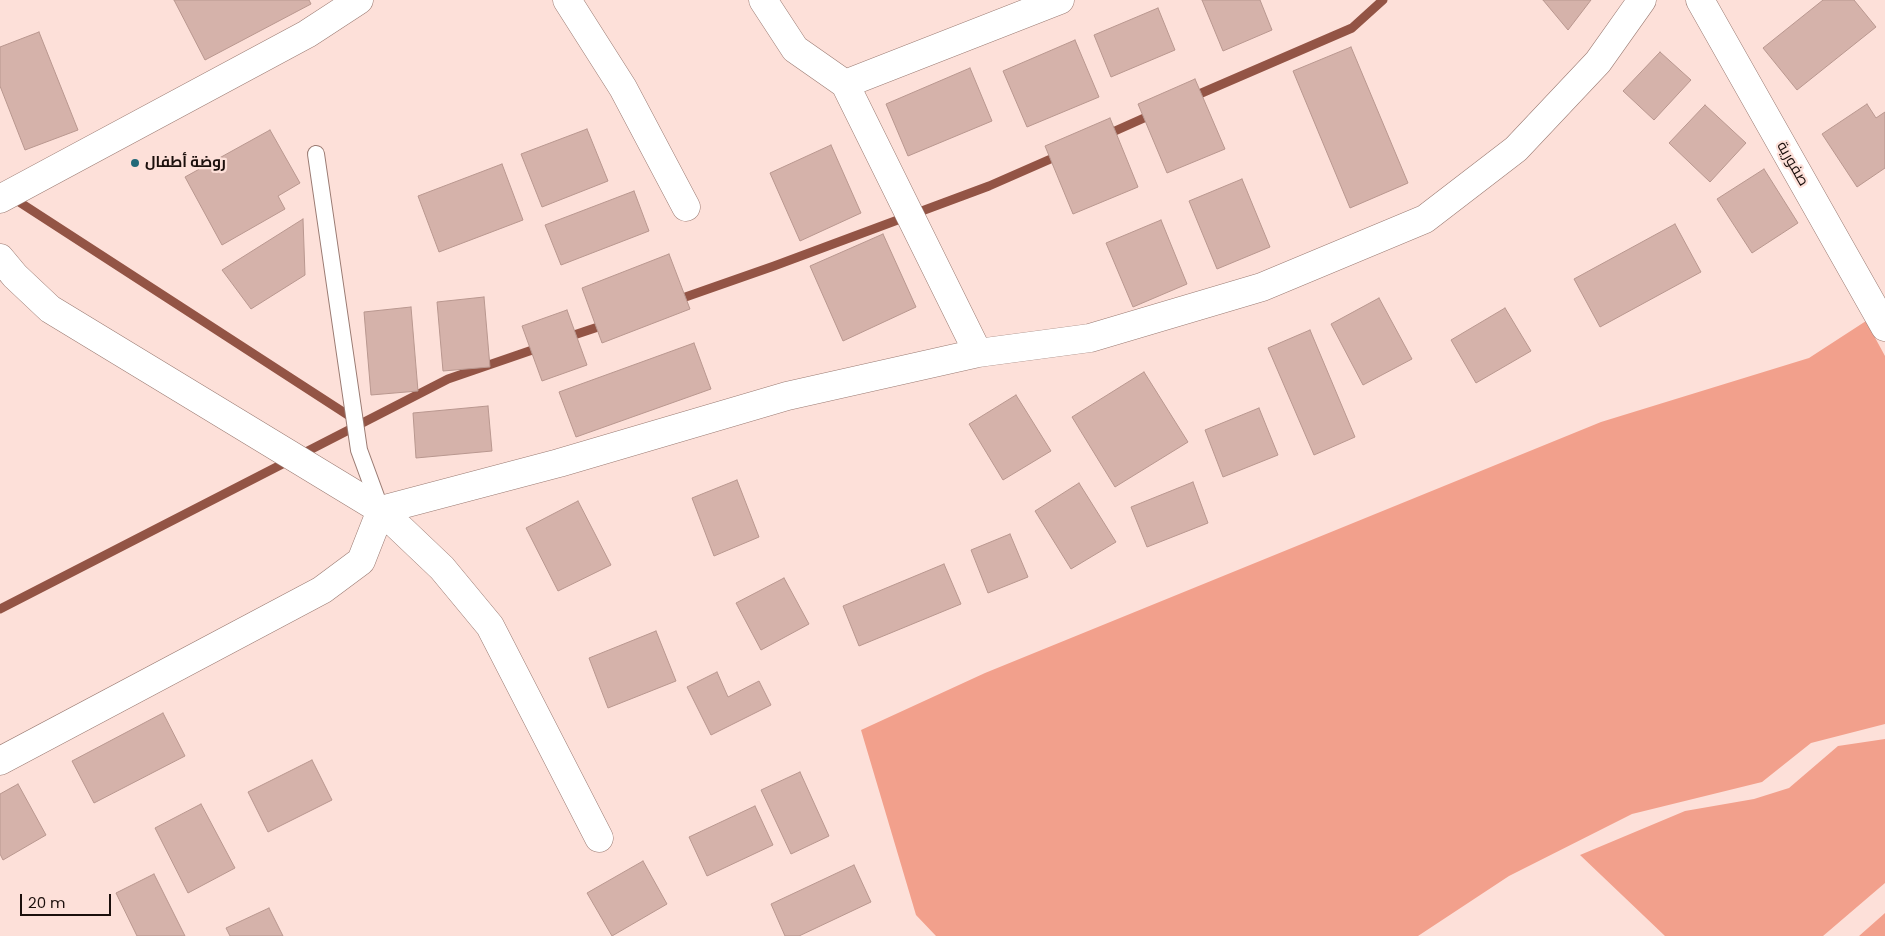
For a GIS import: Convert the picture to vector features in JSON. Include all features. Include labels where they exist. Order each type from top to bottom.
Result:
[{"type":"street","points":[[0,199],[307,34],[359,0]]},
{"type":"street","points":[[567,0],[623,88],[686,207]]},
{"type":"street","points":[[763,0],[795,49],[845,84],[978,353]]},
{"type":"street","points":[[845,84],[1060,0]]},
{"type":"street","points":[[381,510],[558,463],[787,396],[978,353],[1090,338],[1252,290],[1426,219],[1516,149],[1598,62],[1642,0]]},
{"type":"street","name":"صفورية","points":[[1700,0],[1885,327]]},
{"type":"street","points":[[0,258],[15,276],[50,310],[381,510],[442,568],[490,626],[599,838]]},
{"type":"street","points":[[0,761],[322,590],[362,561],[381,510]]},
{"type":"lane","points":[[316,154],[359,450],[381,510]]},
{"type":"shaded area","points":[[1866,321],[1885,356],[1885,724],[1811,743],[1762,782],[1632,814],[1509,876],[1418,936],[936,936],[916,915],[861,730],[985,673],[1601,422],[1809,358]]},
{"type":"shaded area","points":[[1885,739],[1885,883],[1823,936],[1665,936],[1580,855],[1685,811],[1754,799],[1789,788],[1838,746]]},
{"type":"shaded area","points":[[1885,913],[1885,936],[1859,936]]},
{"type":"building","points":[[174,0],[309,0],[311,4],[205,60]]},
{"type":"building","points":[[1202,0],[1260,0],[1272,30],[1223,51]]},
{"type":"building","points":[[1543,0],[1591,0],[1568,30]]},
{"type":"building","points":[[1823,0],[1854,0],[1876,27],[1797,90],[1763,48]]},
{"type":"building","points":[[1158,8],[1175,50],[1111,77],[1094,35]]},
{"type":"building","points":[[39,32],[78,130],[25,150],[0,86],[0,47]]},
{"type":"building","points":[[1075,40],[1099,97],[1027,127],[1003,71]]},
{"type":"building","points":[[1351,47],[1408,183],[1350,208],[1293,71]]},
{"type":"building","points":[[1660,52],[1691,80],[1654,120],[1623,91]]},
{"type":"building","points":[[970,68],[992,121],[908,156],[886,104]]},
{"type":"building","points":[[1195,79],[1225,149],[1167,173],[1138,104]]},
{"type":"building","points":[[1867,104],[1876,118],[1885,112],[1885,168],[1857,187],[1822,134]]},
{"type":"building","points":[[1705,105],[1746,143],[1710,182],[1669,143]]},
{"type":"building","points":[[1110,118],[1138,187],[1073,214],[1045,146]]},
{"type":"building","points":[[587,129],[608,181],[542,207],[521,154]]},
{"type":"building","points":[[270,130],[300,183],[278,196],[285,209],[222,245],[185,177]]},
{"type":"building","points":[[831,145],[861,213],[800,241],[770,173]]},
{"type":"building","points":[[502,164],[523,220],[439,252],[418,196]]},
{"type":"building","points":[[1764,169],[1798,223],[1752,253],[1717,199]]},
{"type":"building","points":[[1242,179],[1270,247],[1217,269],[1189,201]]},
{"type":"building","points":[[634,191],[649,231],[561,265],[545,225]]},
{"type":"building","points":[[303,219],[305,275],[251,309],[222,270]]},
{"type":"building","points":[[1161,220],[1187,284],[1133,307],[1106,243]]},
{"type":"building","points":[[1675,224],[1701,272],[1600,327],[1574,279]]},
{"type":"building","points":[[883,234],[916,307],[843,341],[810,266]]},
{"type":"building","points":[[669,254],[690,309],[602,343],[582,288]]},
{"type":"building","points":[[484,297],[490,367],[443,371],[437,302]]},
{"type":"building","points":[[1379,298],[1412,359],[1363,385],[1331,324]]},
{"type":"building","points":[[411,307],[418,391],[371,395],[364,312]]},
{"type":"building","points":[[1505,308],[1531,351],[1476,383],[1451,340]]},
{"type":"building","points":[[567,310],[587,365],[542,381],[522,326]]},
{"type":"building","points":[[1310,330],[1355,437],[1314,455],[1268,348]]},
{"type":"building","points":[[694,343],[711,389],[576,437],[559,392]]},
{"type":"building","points":[[1144,372],[1188,442],[1115,487],[1072,417]]},
{"type":"building","points":[[1016,395],[1051,451],[1003,480],[969,424]]},
{"type":"building","points":[[488,406],[492,451],[416,458],[413,413]]},
{"type":"building","points":[[1259,408],[1278,455],[1223,477],[1205,430]]},
{"type":"building","points":[[737,480],[759,537],[714,556],[692,498]]},
{"type":"building","points":[[1193,482],[1208,523],[1147,547],[1131,507]]},
{"type":"building","points":[[1079,483],[1116,542],[1071,569],[1035,511]]},
{"type":"building","points":[[578,501],[611,565],[558,591],[526,528]]},
{"type":"building","points":[[1010,534],[1028,577],[988,593],[971,550]]},
{"type":"building","points":[[944,564],[961,604],[859,646],[843,606]]},
{"type":"building","points":[[784,578],[809,624],[761,650],[736,603]]},
{"type":"building","points":[[656,631],[676,681],[608,708],[589,658]]},
{"type":"building","points":[[717,672],[728,697],[759,681],[771,705],[711,735],[687,687]]},
{"type":"building","points":[[163,713],[185,756],[94,803],[72,761]]},
{"type":"building","points":[[312,760],[332,800],[268,832],[248,792]]},
{"type":"building","points":[[800,772],[829,836],[791,854],[761,790]]},
{"type":"building","points":[[18,784],[46,835],[3,860],[0,854],[0,794]]},
{"type":"building","points":[[201,804],[235,868],[188,893],[155,828]]},
{"type":"building","points":[[755,806],[773,845],[707,876],[689,837]]},
{"type":"building","points":[[643,861],[667,904],[612,936],[587,893]]},
{"type":"building","points":[[854,865],[871,902],[799,936],[785,936],[771,904]]},
{"type":"building","points":[[154,874],[185,936],[137,936],[116,893]]},
{"type":"building","points":[[269,908],[283,936],[230,936],[226,928]]},
{"type":"waterway","points":[[1190,98],[1352,28],[1383,0]]},
{"type":"waterway","points":[[1106,135],[1153,114]]},
{"type":"waterway","points":[[674,301],[989,186],[1062,154]]},
{"type":"waterway","points":[[13,198],[354,419]]},
{"type":"waterway","points":[[565,338],[607,324]]},
{"type":"waterway","points":[[0,609],[448,379],[541,347]]},
{"type":"place","name":"روضة أطفال","points":[[135,163]]}]
